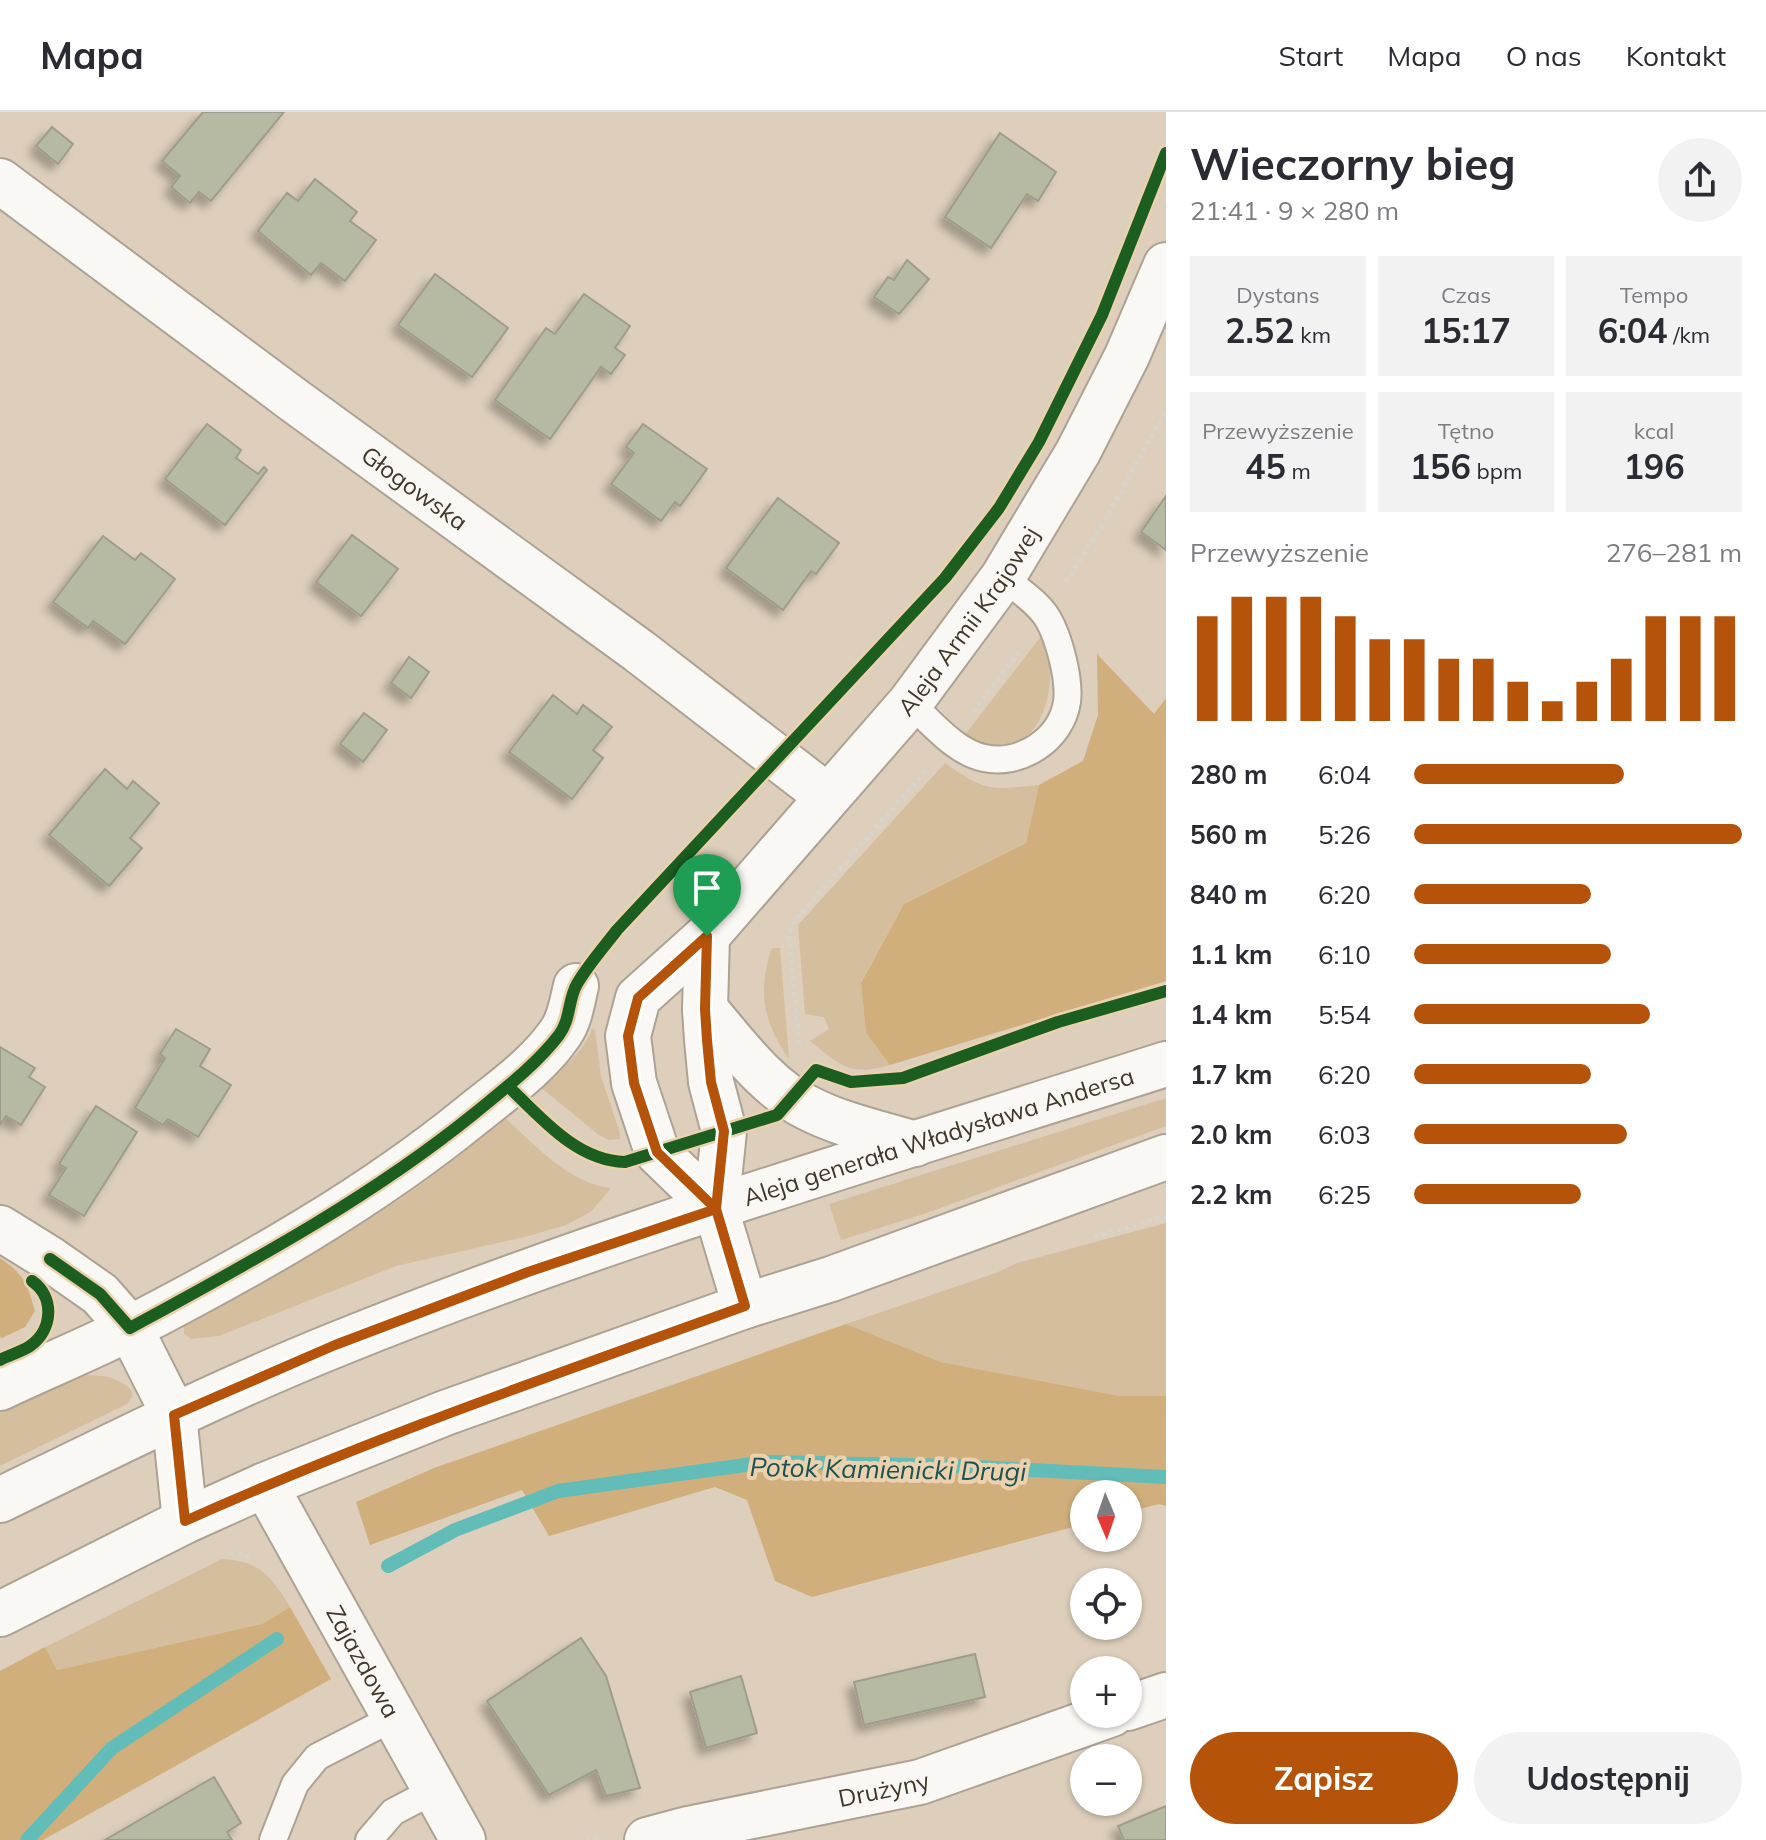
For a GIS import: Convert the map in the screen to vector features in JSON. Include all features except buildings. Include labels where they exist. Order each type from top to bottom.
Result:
[{"type":"street","name":"Głogowska","points":[[0,181],[295,401],[639,651],[827,796]]},
{"type":"street","name":"Aleja Armii Krajowej","points":[[716,1209],[657,1152],[634,1083],[628,1036],[638,998],[707,936],[910,703],[1003,577],[1078,452],[1127,356],[1166,265]]},
{"type":"street","name":"Aleja Armii Krajowej","points":[[707,936],[705,1009],[711,1082],[724,1131],[716,1209],[745,1306]]},
{"type":"street","points":[[0,1388],[130,1328],[264,1255],[363,1195],[435,1146],[545,1051],[566,1023],[576,986]]},
{"type":"street","points":[[705,1009],[767,1079],[807,1108],[915,1144]]},
{"type":"street","name":"Aleja generała Władysława Andersa","points":[[0,1500],[174,1415],[335,1345],[543,1267],[1166,1064]]},
{"type":"street","points":[[0,1614],[185,1521],[265,1485],[445,1413],[745,1306],[831,1279],[1166,1157]]},
{"type":"street","points":[[0,1228],[100,1294],[130,1328],[174,1415],[185,1521]]},
{"type":"street","name":"Zajazdowa","points":[[265,1485],[463,1840]]},
{"type":"street","points":[[1142,1703],[1166,1695]]},
{"type":"street","name":"Drużyny","points":[[647,1840],[920,1782],[1072,1728]]},
{"type":"lane","points":[[910,703],[951,740],[983,758],[1012,758],[1034,751],[1056,730],[1067,702],[1065,670],[1056,635],[1046,615],[1003,577]]},
{"type":"lane","points":[[273,1840],[295,1784],[317,1757],[393,1718]]},
{"type":"lane","points":[[369,1840],[393,1812],[435,1790]]},
{"type":"shaded area","points":[[1042,635],[1049,657],[1050,677],[1046,702],[1036,725],[1018,742],[1001,748],[964,736]]},
{"type":"shaded area","points":[[1097,654],[1154,714],[1166,698],[1166,981],[890,1065],[866,1033],[861,983],[904,904],[1026,843],[1039,785],[1083,761],[1098,715]]},
{"type":"shaded area","points":[[945,763],[989,787],[1039,785],[1026,843],[904,904],[861,982],[866,1033],[890,1065],[855,1069],[838,1062],[810,1041],[829,1029],[824,1017],[805,1014],[798,925]]},
{"type":"shaded area","points":[[772,948],[780,948],[789,1059],[773,1032],[765,1005],[765,978]]},
{"type":"shaded area","points":[[592,1029],[595,1030],[601,1076],[620,1139],[609,1140],[599,1135],[539,1086],[577,1054]]},
{"type":"shaded area","points":[[1166,1098],[1166,1126],[924,1214],[841,1240],[829,1204]]},
{"type":"shaded area","points":[[505,1118],[567,1171],[595,1185],[611,1188],[592,1211],[566,1225],[529,1236],[396,1266],[219,1336],[191,1339],[184,1334],[188,1319],[367,1221],[433,1175]]},
{"type":"shaded area","points":[[1166,1223],[1166,1396],[1120,1396],[941,1362],[846,1324],[1017,1263]]},
{"type":"shaded area","points":[[0,1258],[24,1280],[35,1311],[25,1327],[2,1338],[0,1337]]},
{"type":"shaded area","points":[[846,1324],[941,1362],[1120,1396],[1166,1396],[1166,1506],[1159,1504],[1142,1508],[1142,1480],[1070,1480],[1070,1528],[812,1597],[775,1581],[747,1500],[715,1487],[549,1536],[522,1490],[370,1545],[356,1502],[434,1468]]},
{"type":"shaded area","points":[[92,1375],[119,1381],[132,1391],[132,1397],[127,1404],[0,1466],[0,1413],[75,1376]]},
{"type":"shaded area","points":[[222,1559],[246,1563],[263,1572],[290,1607],[262,1624],[57,1670],[45,1647]]},
{"type":"shaded area","points":[[290,1607],[331,1679],[43,1840],[0,1840],[0,1671],[45,1647],[57,1670],[262,1624]]},
{"type":"waterway","name":"Potok Kamienicki Drugi","points":[[388,1566],[455,1530],[558,1491],[767,1462],[956,1466],[1166,1477]]},
{"type":"waterway","name":"Potok Kamienicki Drugi","points":[[27,1840],[112,1748],[277,1639]]},
{"type":"cycle path","points":[[50,1259],[100,1294],[130,1328],[351,1202],[435,1144],[540,1056],[563,1029],[577,984],[617,930],[945,578],[999,508],[1039,442],[1102,315],[1166,153]]},
{"type":"cycle path","points":[[508,1086],[547,1124],[576,1146],[608,1160],[625,1162],[777,1115],[816,1070],[851,1082],[903,1078],[1058,1022],[1166,991]]},
{"type":"cycle path","points":[[0,1360],[30,1346],[47,1323],[48,1304],[32,1281]]},
{"type":"route","points":[[707,936],[638,998],[628,1036],[634,1083],[657,1152],[716,1209],[745,1306],[445,1413],[265,1485],[185,1521],[174,1415],[335,1345],[528,1272],[716,1209],[724,1131],[711,1082],[707,1040],[707,936]]}]
